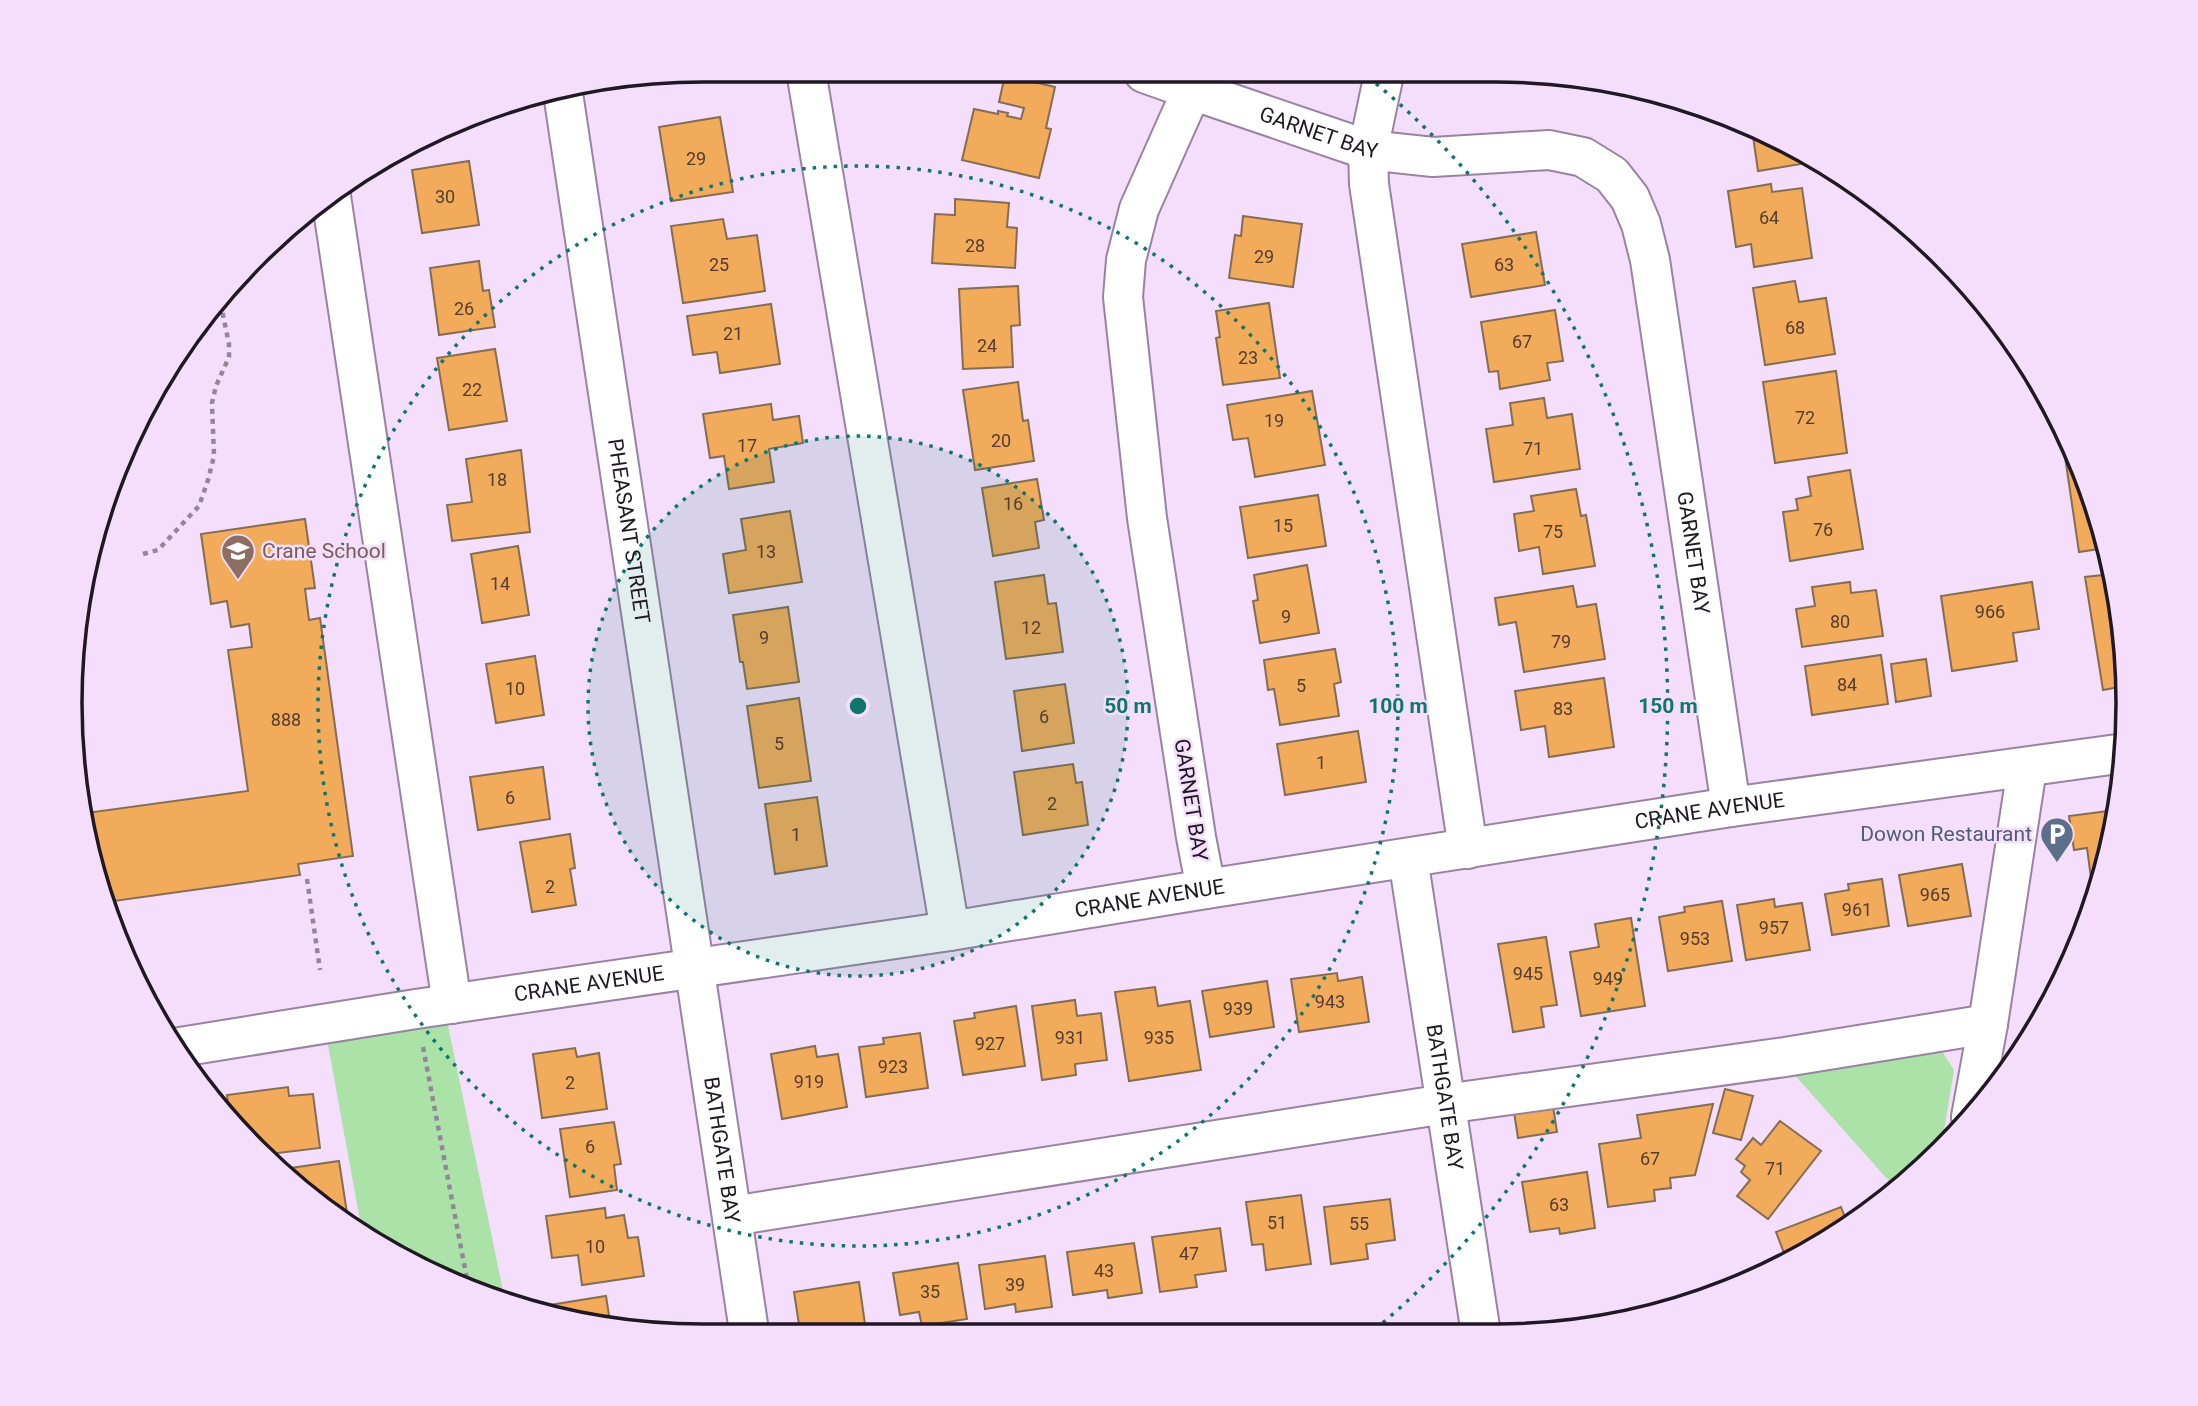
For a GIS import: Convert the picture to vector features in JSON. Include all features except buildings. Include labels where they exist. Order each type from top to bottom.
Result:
[{"type":"street","points":[[808,82],[950,931]]},
{"type":"street","points":[[1169,82],[1192,90]]},
{"type":"street","points":[[1382,82],[1368,150],[1369,184],[1468,849]]},
{"type":"street","name":"GARNET BAY","points":[[1206,888],[1147,518],[1123,297],[1126,260],[1139,209],[1192,90],[1368,150],[1433,157],[1549,150],[1583,157],[1612,175],[1630,198],[1641,224],[1650,260],[1731,807]]},
{"type":"street","name":"PHEASANT STREET","points":[[564,98],[694,968]]},
{"type":"street","points":[[332,206],[434,1006]]},
{"type":"street","name":"CRANE AVENUE","points":[[186,1046],[434,1006],[950,931],[1206,888],[1731,807],[2113,755]]},
{"type":"street","points":[[1975,1096],[2027,768]]},
{"type":"street","name":"BATHGATE BAY","points":[[1408,858],[1479,1324]]},
{"type":"street","name":"BATHGATE BAY","points":[[694,968],[747,1324]]},
{"type":"street","points":[[732,1216],[1445,1104],[1785,1057],[1988,1024]]},
{"type":"path","points":[[143,554],[158,550],[199,506],[208,480],[214,456],[212,403],[229,356],[224,309]]},
{"type":"path","points":[[307,879],[320,970]]},
{"type":"path","points":[[434,1006],[467,1277]]},
{"type":"green space","points":[[446,1016],[503,1291],[428,1260],[360,1220],[326,1034]]},
{"type":"green space","points":[[1943,1053],[1954,1070],[1944,1131],[1890,1182],[1792,1072]]},
{"type":"place","name":"Crane School","points":[[238,581]]},
{"type":"place","name":"Dowon Restaurant","points":[[2057,864]]}]
